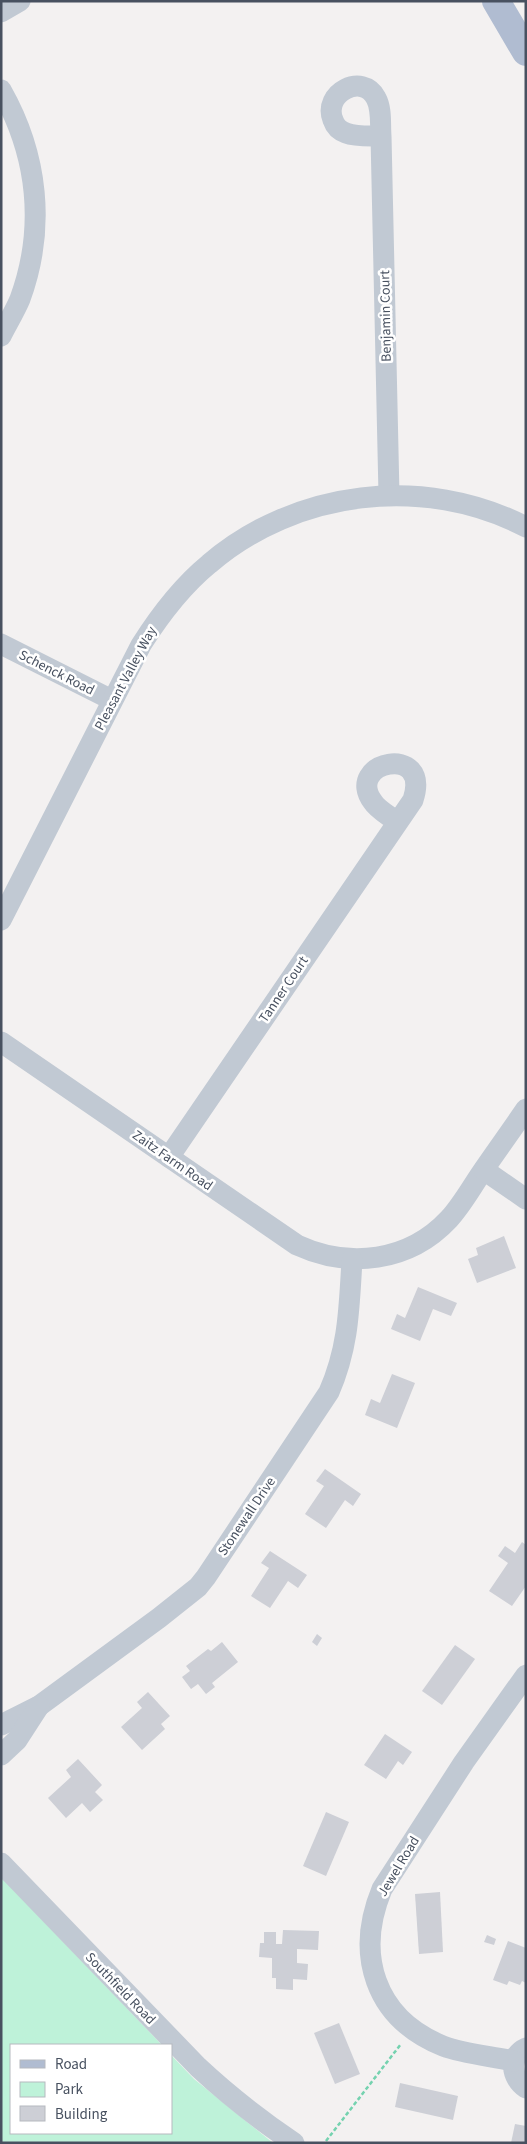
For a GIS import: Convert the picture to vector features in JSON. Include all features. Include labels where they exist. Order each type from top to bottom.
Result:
[{"type":"main road","points":[[496,1],[526,52]]},
{"type":"street","points":[[1,12],[20,1]]},
{"type":"street","points":[[1,90],[17,120],[27,146],[34,178],[36,210],[34,242],[29,270],[19,300],[1,336]]},
{"type":"street","name":"Benjamin Court","points":[[381,136],[389,495]]},
{"type":"street","name":"Pleasant Valley Way","points":[[1,920],[141,645],[161,614],[182,589],[234,544],[271,524],[322,505],[356,498],[389,495],[449,500],[479,508],[526,527]]},
{"type":"street","name":"Schenck Road","points":[[1,644],[112,700]]},
{"type":"street","name":"Tanner Court","points":[[169,1157],[397,822]]},
{"type":"street","name":"Zaitz Farm Road","points":[[1,1042],[297,1245],[330,1257],[352,1260]]},
{"type":"street","points":[[352,1260],[396,1253],[416,1244],[434,1232],[448,1219],[526,1109]]},
{"type":"street","points":[[484,1170],[526,1199]]},
{"type":"street","name":"Stonewall Drive","points":[[1,1725],[39,1706],[160,1618],[198,1587],[206,1578],[332,1385],[344,1351],[348,1328],[352,1260]]},
{"type":"street","name":"Jewel Road","points":[[526,1675],[464,1762],[382,1889],[374,1908],[369,1929],[369,1950],[373,1972],[389,2005],[408,2026],[426,2038],[445,2046],[520,2054],[514,2074],[518,2082],[526,2088]]},
{"type":"street","name":"Stonewall Drive","points":[[1,1755],[17,1740],[39,1706]]},
{"type":"street","name":"Southfield Road","points":[[1,1863],[198,2067],[234,2099],[294,2143]]},
{"type":"path","points":[[326,2142],[401,2044]]},
{"type":"green space","points":[[1,1877],[161,2044],[10,2044],[10,2134],[172,2134],[172,2056],[194,2079],[273,2143],[1,2143]]},
{"type":"building","points":[[504,1236],[516,1268],[477,1283],[468,1259],[478,1255],[476,1248]]},
{"type":"building","points":[[418,1287],[457,1303],[451,1316],[433,1309],[420,1341],[391,1329],[397,1314],[405,1318]]},
{"type":"building","points":[[392,1374],[415,1383],[397,1428],[365,1415],[371,1399],[380,1403]]},
{"type":"building","points":[[325,1469],[361,1494],[353,1506],[345,1500],[326,1528],[305,1514],[324,1486],[316,1481]]},
{"type":"building","points":[[522,1542],[526,1545],[526,1586],[512,1606],[489,1591],[508,1563],[498,1556],[505,1546],[515,1553]]},
{"type":"building","points":[[270,1551],[307,1575],[298,1588],[288,1581],[270,1608],[251,1596],[269,1568],[261,1563]]},
{"type":"building","points":[[317,1634],[322,1638],[317,1646],[312,1642]]},
{"type":"building","points":[[222,1642],[238,1662],[212,1683],[215,1687],[206,1694],[198,1684],[191,1689],[182,1677],[190,1671],[186,1666],[208,1649],[211,1651]]},
{"type":"building","points":[[455,1645],[475,1659],[442,1705],[422,1691]]},
{"type":"building","points":[[148,1692],[170,1716],[161,1724],[165,1729],[142,1750],[121,1727],[142,1708],[137,1702]]},
{"type":"building","points":[[385,1734],[412,1752],[403,1765],[398,1761],[386,1779],[364,1765]]},
{"type":"building","points":[[78,1759],[102,1785],[95,1792],[103,1800],[90,1812],[82,1803],[66,1818],[48,1798],[71,1777],[66,1770]]},
{"type":"building","points":[[326,1812],[349,1822],[326,1876],[303,1866]]},
{"type":"building","points":[[440,1892],[443,1952],[419,1954],[415,1894]]},
{"type":"building","points":[[283,1930],[319,1931],[318,1950],[297,1949],[297,1963],[308,1964],[307,1980],[293,1979],[293,1990],[276,1989],[276,1978],[272,1978],[272,1958],[259,1957],[260,1943],[264,1943],[264,1932],[276,1932],[276,1944],[282,1944]]},
{"type":"building","points":[[487,1935],[496,1939],[494,1945],[484,1942]]},
{"type":"building","points":[[508,1941],[526,1948],[526,1983],[522,1981],[520,1985],[509,1981],[507,1985],[493,1980]]},
{"type":"building","points":[[339,2023],[360,2074],[335,2084],[314,2033]]},
{"type":"building","points":[[400,2083],[458,2096],[453,2120],[395,2107]]},
{"type":"building","points":[[515,2124],[526,2126],[526,2143],[511,2143]]}]
